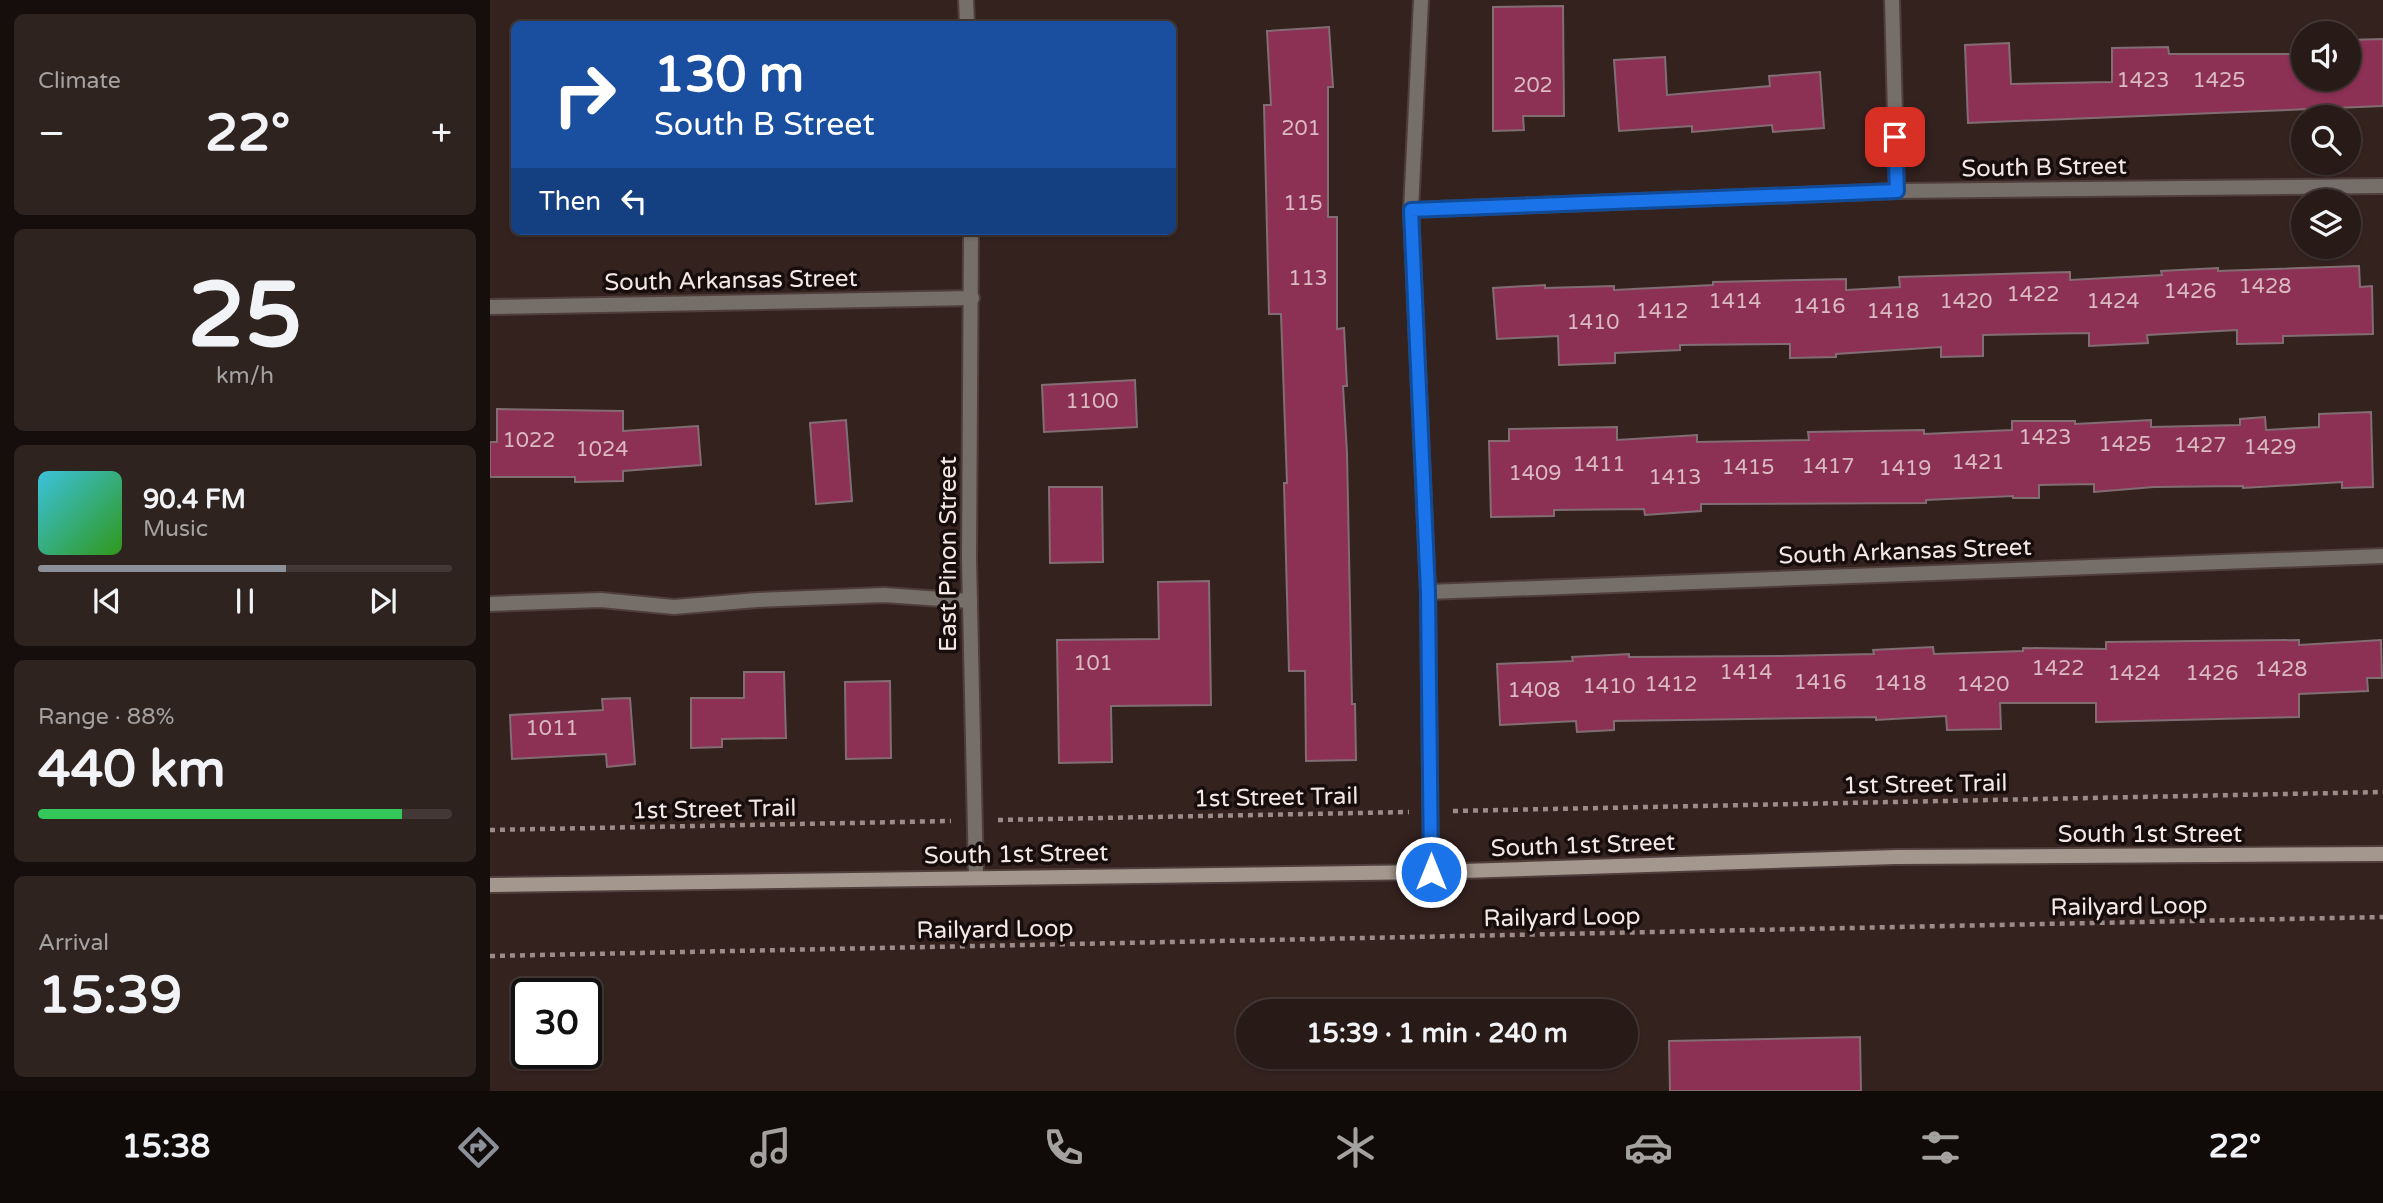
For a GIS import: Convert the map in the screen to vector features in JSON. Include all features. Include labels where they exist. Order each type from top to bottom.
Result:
[{"type":"street","points":[[966,0],[967,21]]},
{"type":"street","points":[[1421,0],[1411,210],[1428,592],[1431,872]]},
{"type":"street","points":[[1892,0],[1897,191]]},
{"type":"street","name":"South B Street","points":[[1411,210],[1897,191],[2383,186]]},
{"type":"street","name":"East Pinon Street","points":[[971,235],[970,601],[976,877]]},
{"type":"street","name":"South Arkansas Street","points":[[490,307],[972,298]]},
{"type":"street","name":"South Arkansas Street","points":[[1428,592],[2383,556]]},
{"type":"street","points":[[490,604],[601,600],[674,607],[757,600],[884,595],[970,601]]},
{"type":"street","name":"South 1st Street","points":[[490,885],[1431,872],[1896,857],[2383,854]]},
{"type":"path","name":"1st Street Trail","points":[[1468,810],[2383,792]]},
{"type":"path","name":"1st Street Trail","points":[[1020,820],[1407,812]]},
{"type":"path","name":"1st Street Trail","points":[[490,830],[939,821]]},
{"type":"path","name":"Railyard Loop","points":[[490,956],[2383,917]]},
{"type":"building","points":[[1563,6],[1564,116],[1523,116],[1524,130],[1493,131],[1493,7]]},
{"type":"building","points":[[1329,27],[1333,87],[1328,87],[1328,217],[1337,217],[1337,329],[1344,328],[1347,386],[1343,386],[1356,760],[1306,761],[1305,671],[1289,671],[1284,483],[1287,483],[1281,314],[1269,314],[1264,105],[1271,105],[1267,31]]},
{"type":"building","points":[[2383,39],[2383,106],[2291,105],[2291,110],[1968,123],[1965,45],[2009,43],[2011,84],[2112,82],[2112,48],[2168,47],[2169,54],[2291,54],[2291,91],[2361,91],[2361,40]]},
{"type":"building","points":[[1665,57],[1667,95],[1770,86],[1769,76],[1820,72],[1824,128],[1773,132],[1772,125],[1692,132],[1692,126],[1619,131],[1614,60]]},
{"type":"building","points":[[2359,266],[2360,287],[2372,286],[2373,334],[2283,336],[2283,343],[2237,344],[2237,330],[2147,335],[2148,343],[2089,346],[2089,333],[1983,335],[1983,356],[1941,357],[1941,347],[1836,354],[1836,357],[1790,358],[1790,344],[1680,345],[1680,350],[1615,353],[1615,363],[1559,365],[1558,336],[1497,339],[1493,288],[1545,285],[1545,288],[1614,286],[1614,290],[1713,285],[1713,282],[1846,279],[1846,290],[1900,287],[1899,277],[2070,272],[2070,280],[2162,275],[2161,271],[2218,268],[2218,271]]},
{"type":"building","points":[[1135,380],[1137,427],[1044,432],[1042,385]]},
{"type":"building","points":[[497,409],[623,411],[623,431],[698,426],[701,465],[623,471],[623,481],[575,482],[575,477],[490,477],[490,442],[497,442]]},
{"type":"building","points":[[2371,412],[2373,487],[2342,488],[2342,482],[2243,488],[2154,487],[2094,492],[2094,484],[2039,485],[2039,498],[2013,496],[1926,500],[1926,503],[1701,504],[1701,511],[1645,515],[1644,509],[1554,510],[1554,516],[1491,517],[1489,441],[1509,441],[1509,429],[1617,427],[1617,440],[1697,435],[1697,442],[1809,440],[1808,432],[1924,430],[1924,434],[2012,430],[2012,421],[2075,421],[2075,424],[2151,420],[2151,427],[2240,425],[2240,419],[2265,417],[2266,430],[2319,427],[2319,414]]},
{"type":"building","points":[[846,420],[852,501],[816,504],[810,423]]},
{"type":"building","points":[[1049,487],[1102,487],[1103,562],[1050,563]]},
{"type":"building","points":[[1209,581],[1211,705],[1111,706],[1112,762],[1059,763],[1057,640],[1159,639],[1158,582]]},
{"type":"building","points":[[2299,640],[2299,645],[2381,640],[2382,678],[2367,678],[2368,691],[2299,694],[2299,717],[2096,722],[2096,703],[2000,703],[2001,729],[1947,730],[1946,716],[1876,720],[1876,717],[1614,721],[1614,730],[1577,732],[1576,721],[1500,725],[1497,664],[1573,661],[1572,657],[1629,654],[1629,657],[1874,654],[1873,650],[1933,647],[1934,654],[2023,651],[2023,648],[2106,649],[2106,642]]},
{"type":"building","points":[[744,672],[784,672],[786,738],[722,739],[722,747],[691,748],[691,698],[744,698]]},
{"type":"building","points":[[890,681],[891,758],[846,759],[845,682]]},
{"type":"building","points":[[630,698],[635,764],[607,767],[606,754],[512,759],[510,715],[603,710],[602,699]]},
{"type":"building","points":[[1860,1037],[1861,1091],[1670,1091],[1669,1041]]},
{"type":"route","points":[[1431,872],[1428,592],[1411,210],[1897,191],[1895,137]]}]
